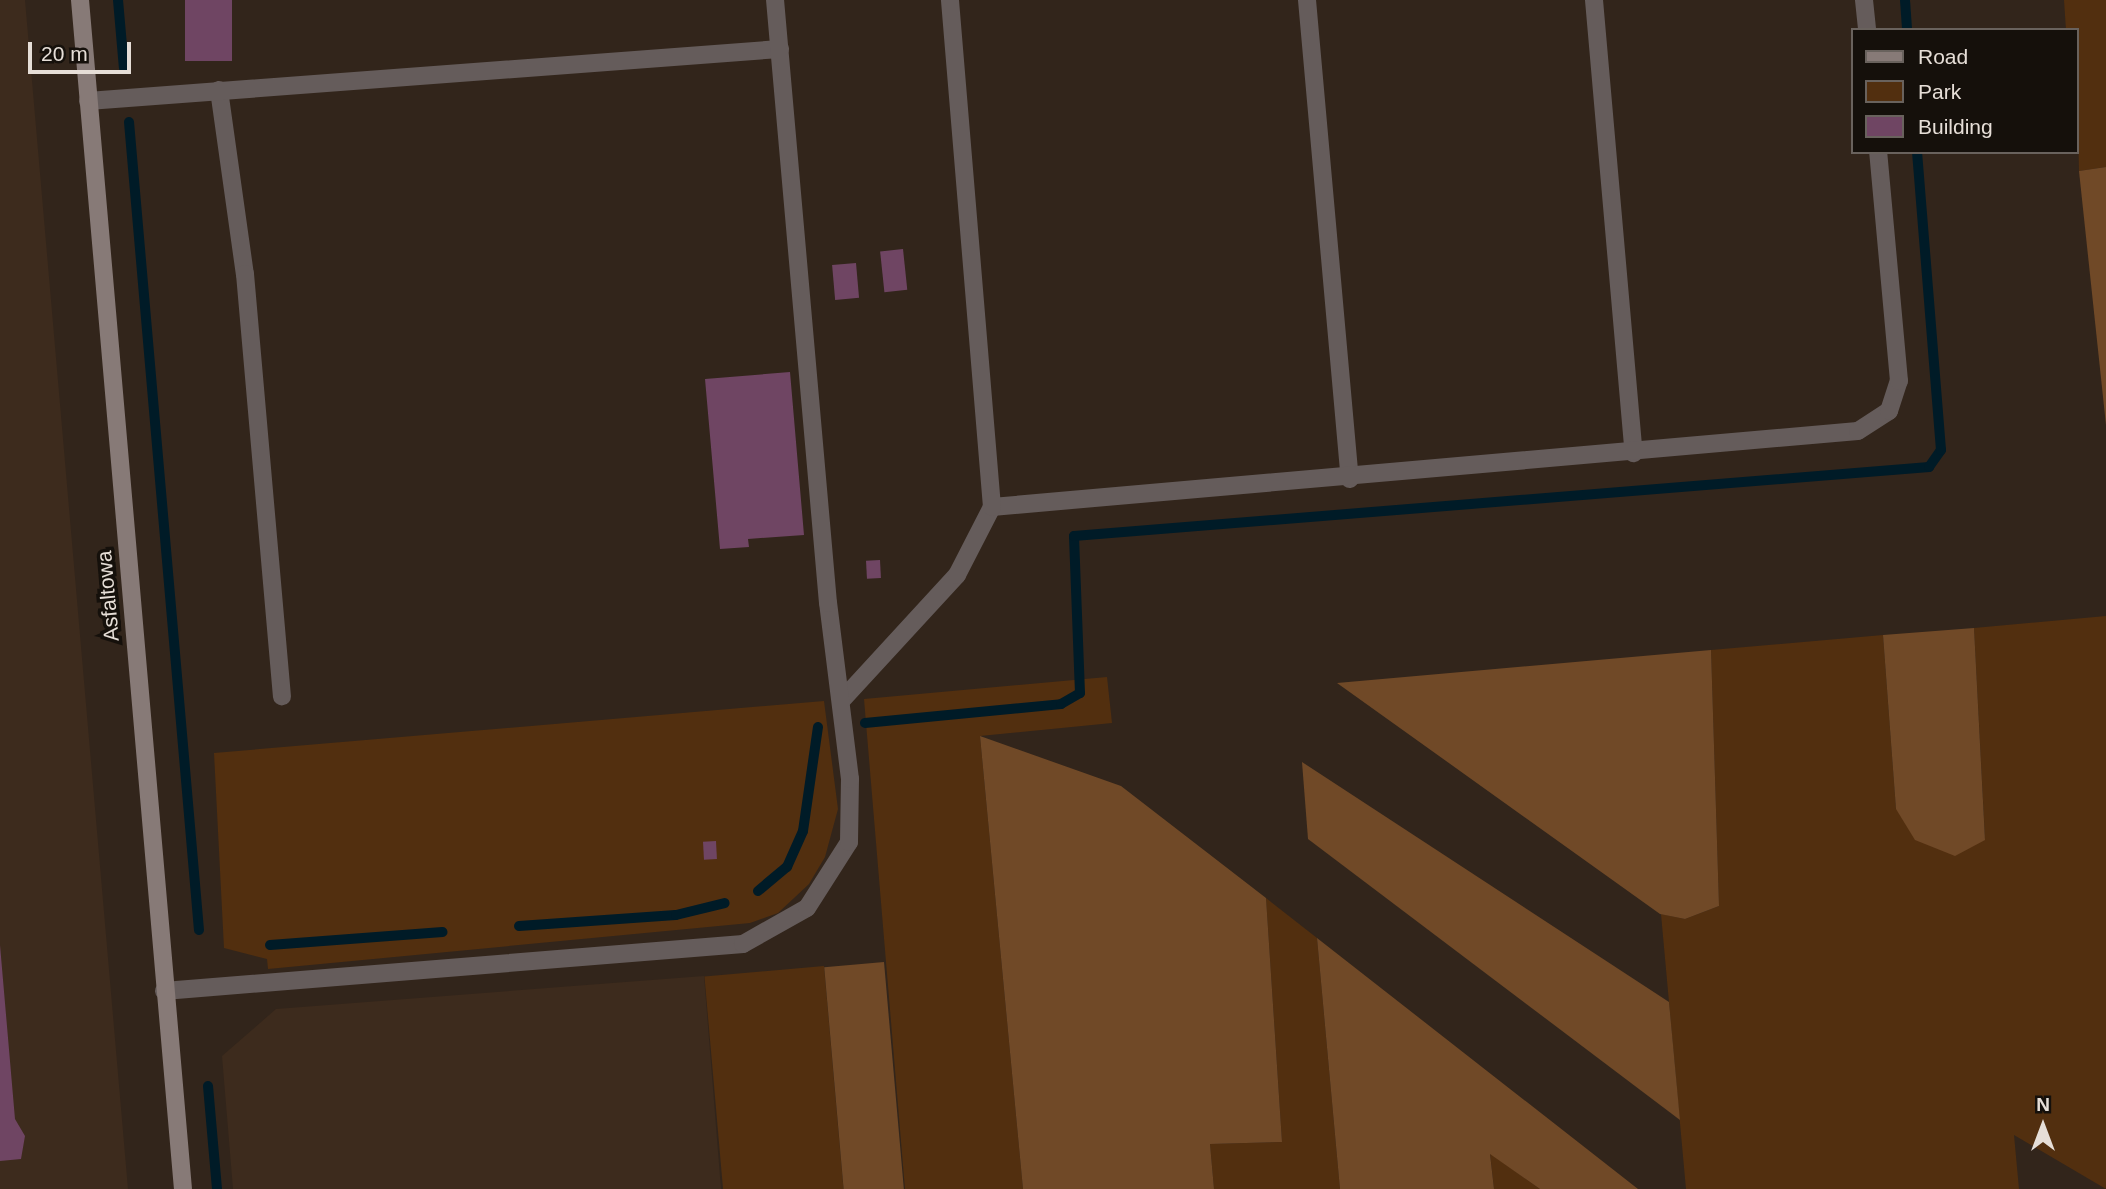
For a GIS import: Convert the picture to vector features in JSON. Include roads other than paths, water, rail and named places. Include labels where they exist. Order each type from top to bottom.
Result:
[{"type":"street","name":"Asfaltowa","points":[[80,0],[183,1189]]},
{"type":"lane","points":[[164,991],[743,944],[807,908],[849,842],[842,700],[828,603],[775,0]]},
{"type":"lane","points":[[842,700],[957,575],[992,507],[950,0]]},
{"type":"lane","points":[[1307,0],[1350,479]]},
{"type":"lane","points":[[1594,0],[1634,453]]},
{"type":"lane","points":[[1864,0],[1867,28]]},
{"type":"lane","points":[[88,101],[780,49]]},
{"type":"lane","points":[[219,90],[245,274],[282,696]]},
{"type":"lane","points":[[992,507],[1350,479],[1858,431],[1889,411],[1899,381],[1878,154]]},
{"type":"waterway","points":[[118,0],[124,68]]},
{"type":"waterway","points":[[1905,0],[1907,28]]},
{"type":"waterway","points":[[129,122],[199,930]]},
{"type":"waterway","points":[[865,723],[1061,704],[1080,693],[1074,536],[1929,467],[1941,450],[1917,154]]},
{"type":"waterway","points":[[758,891],[787,867],[803,831],[818,727]]},
{"type":"waterway","points":[[519,926],[676,915],[725,903]]},
{"type":"waterway","points":[[270,945],[443,932]]},
{"type":"waterway","points":[[208,1086],[217,1189]]}]
